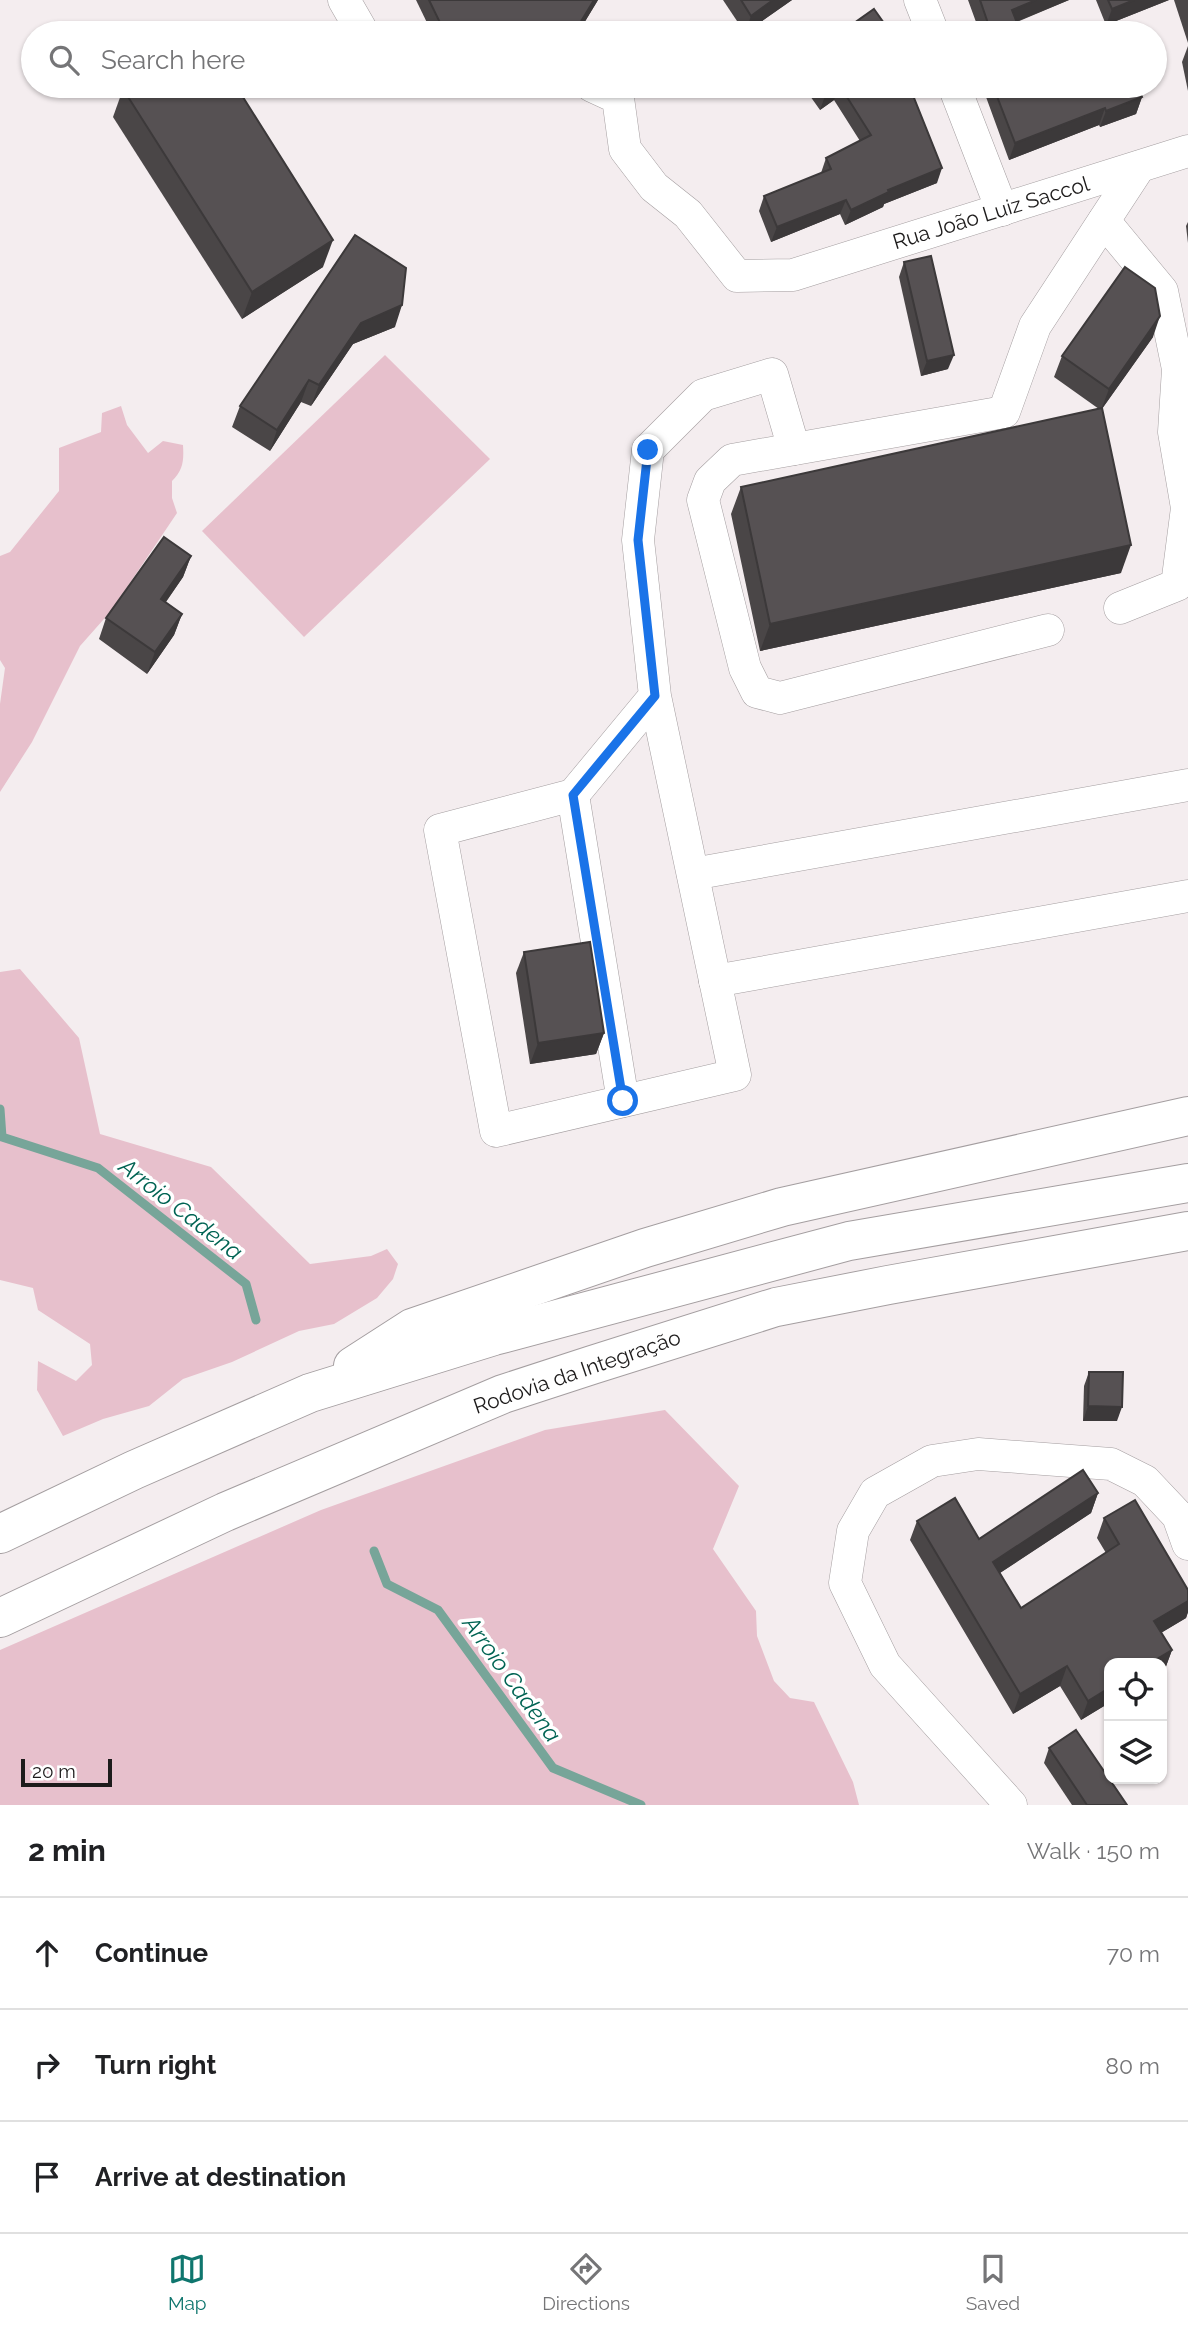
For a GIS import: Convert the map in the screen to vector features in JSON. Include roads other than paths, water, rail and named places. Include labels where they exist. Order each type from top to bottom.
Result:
[{"type":"highway","points":[[310,1394],[412,1328],[645,1248],[782,1207],[1188,1116]]},
{"type":"highway","points":[[0,1535],[134,1470],[310,1394],[494,1336],[849,1241],[1188,1184]]},
{"type":"highway","name":"Rodovia da Integração","points":[[0,1618],[225,1511],[503,1394],[592,1365],[776,1307],[888,1284],[1188,1231]]},
{"type":"street","points":[[344,0],[356,21]]},
{"type":"street","points":[[920,0],[928,21]]},
{"type":"street","name":"Rua João Luiz Saccol","points":[[618,98],[625,149],[654,187],[688,214],[737,276],[793,275],[1188,151]]},
{"type":"street","points":[[959,98],[1002,210]]},
{"type":"street","points":[[1048,630],[780,698],[757,692],[745,668],[703,500],[710,481],[732,460],[1003,412],[1035,326],[1139,167]]},
{"type":"street","points":[[1104,221],[1161,291],[1178,369],[1174,432],[1187,508],[1177,585],[1120,608]]},
{"type":"street","points":[[655,696],[573,795],[440,830],[496,1130],[735,1075],[655,696],[638,540],[648,450],[703,395],[772,374],[794,449]]},
{"type":"street","points":[[692,874],[1188,785]]},
{"type":"street","points":[[573,795],[623,1101]]},
{"type":"street","points":[[715,981],[1188,896]]},
{"type":"street","points":[[1011,1805],[885,1665],[845,1583],[853,1531],[875,1493],[932,1461],[978,1454],[1111,1464],[1145,1481],[1178,1516],[1188,1544]]},
{"type":"waterway","name":"Arroio Cadena","points":[[0,1109],[2,1137],[98,1168],[246,1284],[256,1320]]},
{"type":"waterway","name":"Arroio Cadena","points":[[374,1551],[387,1584],[438,1610],[553,1768],[641,1805]]}]
